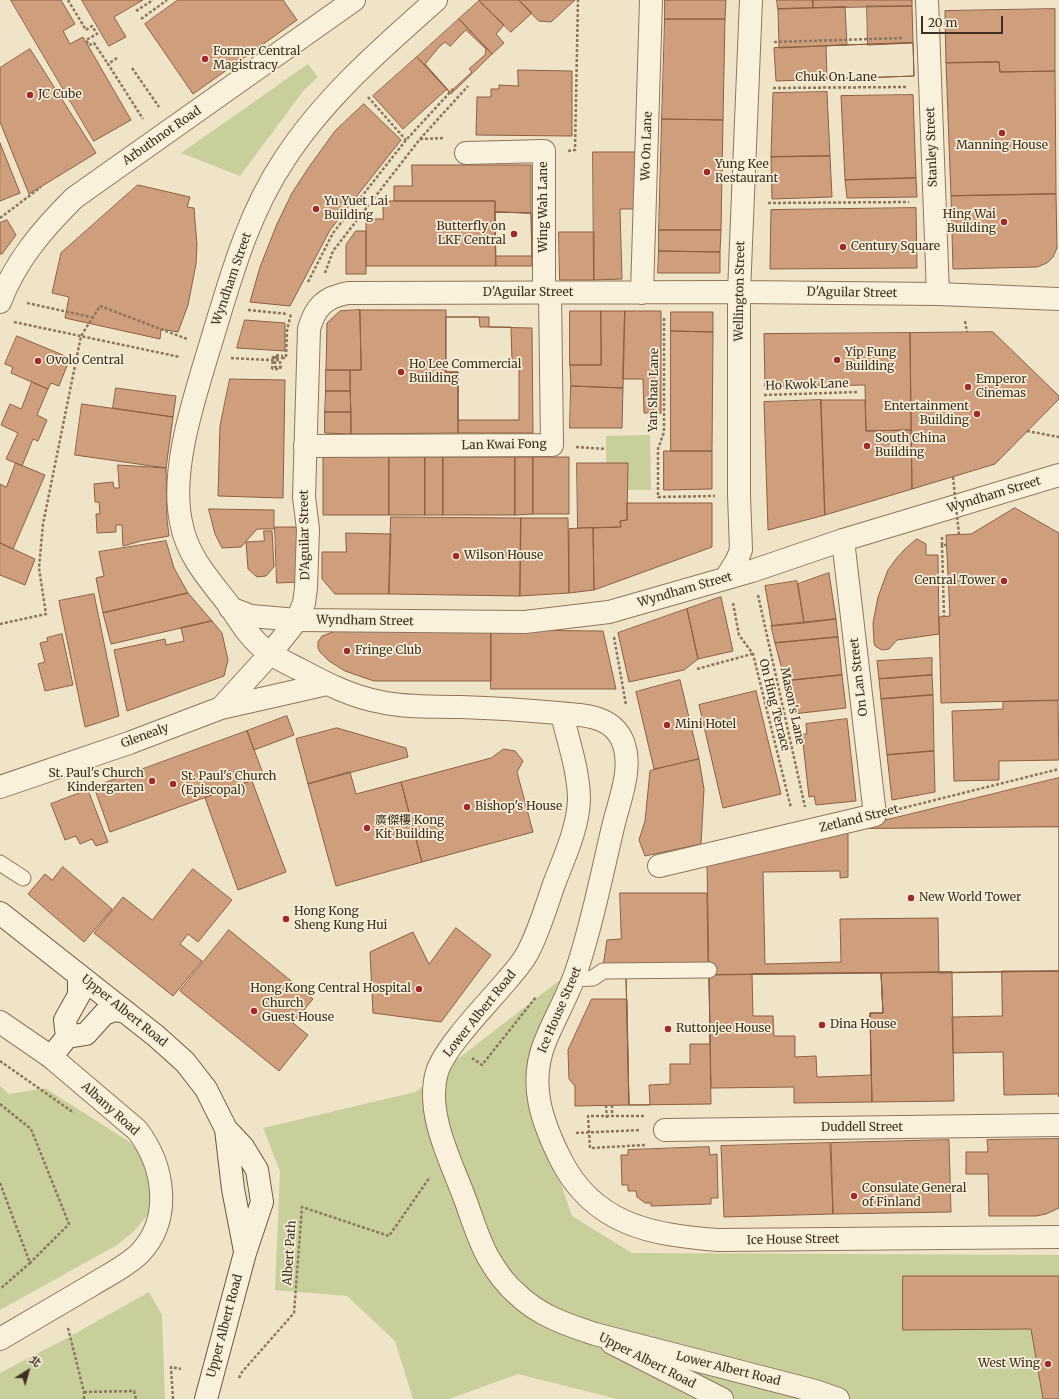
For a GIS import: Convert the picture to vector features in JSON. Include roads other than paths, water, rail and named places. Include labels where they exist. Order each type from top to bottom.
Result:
[{"type":"street","name":"Arbuthnot Road","points":[[4,311],[25,253],[44,228],[74,198],[354,0]]},
{"type":"street","name":"Wyndham Street","points":[[270,654],[252,639],[190,553],[180,520],[179,478],[184,445],[193,405],[241,248],[271,180],[302,134],[326,106],[372,58],[436,0]]},
{"type":"street","name":"Wo On Lane","points":[[642,293],[651,0]]},
{"type":"street","name":"Wellington Street","points":[[726,578],[741,550],[739,496],[739,292],[751,0]]},
{"type":"street","name":"Stanley Street","points":[[926,0],[938,294]]},
{"type":"street","name":"Wing Wah Lane","points":[[466,152],[544,152],[547,293]]},
{"type":"street","name":"D'Aguilar Street","points":[[297,620],[304,603],[306,588],[308,529],[304,497],[309,329],[312,318],[318,307],[326,300],[337,295],[348,293],[739,292],[938,294],[1059,299]]},
{"type":"street","name":"Lan Kwai Fong","points":[[306,446],[552,446],[547,293]]},
{"type":"street","name":"Wyndham Street","points":[[230,608],[257,617],[297,620],[525,622],[609,612],[726,578],[843,540],[1059,475]]},
{"type":"street","name":"On Lan Street","points":[[843,540],[875,815]]},
{"type":"street","points":[[297,620],[270,654],[327,684],[353,694],[380,702],[402,705],[490,708],[562,714]]},
{"type":"street","name":"Glenealy","points":[[0,787],[221,708],[270,654]]},
{"type":"street","points":[[221,708],[327,684]]},
{"type":"street","name":"Ice House Street","points":[[562,714],[597,718],[612,726],[622,739],[627,759],[620,799],[585,943],[574,978],[540,1056],[537,1082],[538,1104],[553,1142],[573,1180],[586,1196],[618,1218],[648,1231],[683,1237],[718,1240],[1059,1237]]},
{"type":"street","name":"Lower Albert Road","points":[[562,714],[578,787],[577,816],[571,837],[537,932],[527,954],[444,1058],[437,1071],[434,1099],[440,1131],[486,1254],[496,1271],[518,1296],[544,1314],[566,1325],[808,1395],[838,1399]]},
{"type":"street","name":"Zetland Street","points":[[660,866],[821,831],[875,815]]},
{"type":"street","name":"Upper Albert Road","points":[[0,913],[126,1012],[185,1062],[206,1089],[226,1129],[244,1147],[257,1170],[261,1184],[262,1202],[245,1253],[206,1399]]},
{"type":"street","points":[[67,1037],[64,1020],[79,995],[79,975]]},
{"type":"street","points":[[51,1057],[67,1037],[86,1034],[104,1014],[114,1010],[126,1012]]},
{"type":"street","name":"Albany Road","points":[[0,1022],[51,1057],[137,1130],[145,1140],[156,1164],[162,1199],[161,1212],[153,1234],[147,1244],[135,1257],[118,1269],[0,1339]]},
{"type":"street","name":"Duddell Street","points":[[657,1130],[1059,1125]]},
{"type":"street","name":"Upper Albert Road","points":[[594,1334],[722,1399]]},
{"type":"lane","points":[[0,863],[23,878]]},
{"type":"lane","points":[[574,978],[593,978],[603,971],[709,970]]},
{"type":"place","name":"Former Central Magistracy","points":[[205,59]]},
{"type":"place","name":"JC Cube","points":[[30,95]]},
{"type":"place","name":"Manning House","points":[[1002,133]]},
{"type":"place","name":"Yung Kee Restaurant","points":[[707,172]]},
{"type":"place","name":"Yu Yuet Lai Building","points":[[316,209]]},
{"type":"place","name":"Hing Wai Building","points":[[1004,222]]},
{"type":"place","name":"Butterfly on LKF Central","points":[[514,234]]},
{"type":"place","name":"Century Square","points":[[843,247]]},
{"type":"place","name":"Yip Fung Building","points":[[837,360]]},
{"type":"place","name":"Ovolo Central","points":[[38,361]]},
{"type":"place","name":"Ho Lee Commercial Building","points":[[401,372]]},
{"type":"place","name":"Emperor Cinemas","points":[[968,387]]},
{"type":"place","name":"Entertainment Building","points":[[977,414]]},
{"type":"place","name":"South China Building","points":[[867,446]]},
{"type":"place","name":"Wilson House","points":[[456,556]]},
{"type":"place","name":"Central Tower","points":[[1004,581]]},
{"type":"place","name":"Fringe Club","points":[[347,651]]},
{"type":"place","name":"Mini Hotel","points":[[667,725]]},
{"type":"place","name":"St. Paul's Church Kindergarten","points":[[152,781]]},
{"type":"place","name":"St. Paul's Church (Episcopal)","points":[[173,784]]},
{"type":"place","name":"Bishop's House","points":[[467,807]]},
{"type":"place","name":"廣傑樓 Kong Kit Building","points":[[367,828]]},
{"type":"place","name":"New World Tower","points":[[911,898]]},
{"type":"place","name":"Hong Kong Sheng Kung Hui","points":[[286,919]]},
{"type":"place","name":"Hong Kong Central Hospital","points":[[419,989]]},
{"type":"place","name":"Church Guest House","points":[[254,1011]]},
{"type":"place","name":"Dina House","points":[[822,1025]]},
{"type":"place","name":"Ruttonjee House","points":[[668,1029]]},
{"type":"place","name":"Consulate General of Finland","points":[[854,1196]]},
{"type":"place","name":"West Wing","points":[[1048,1364]]}]
